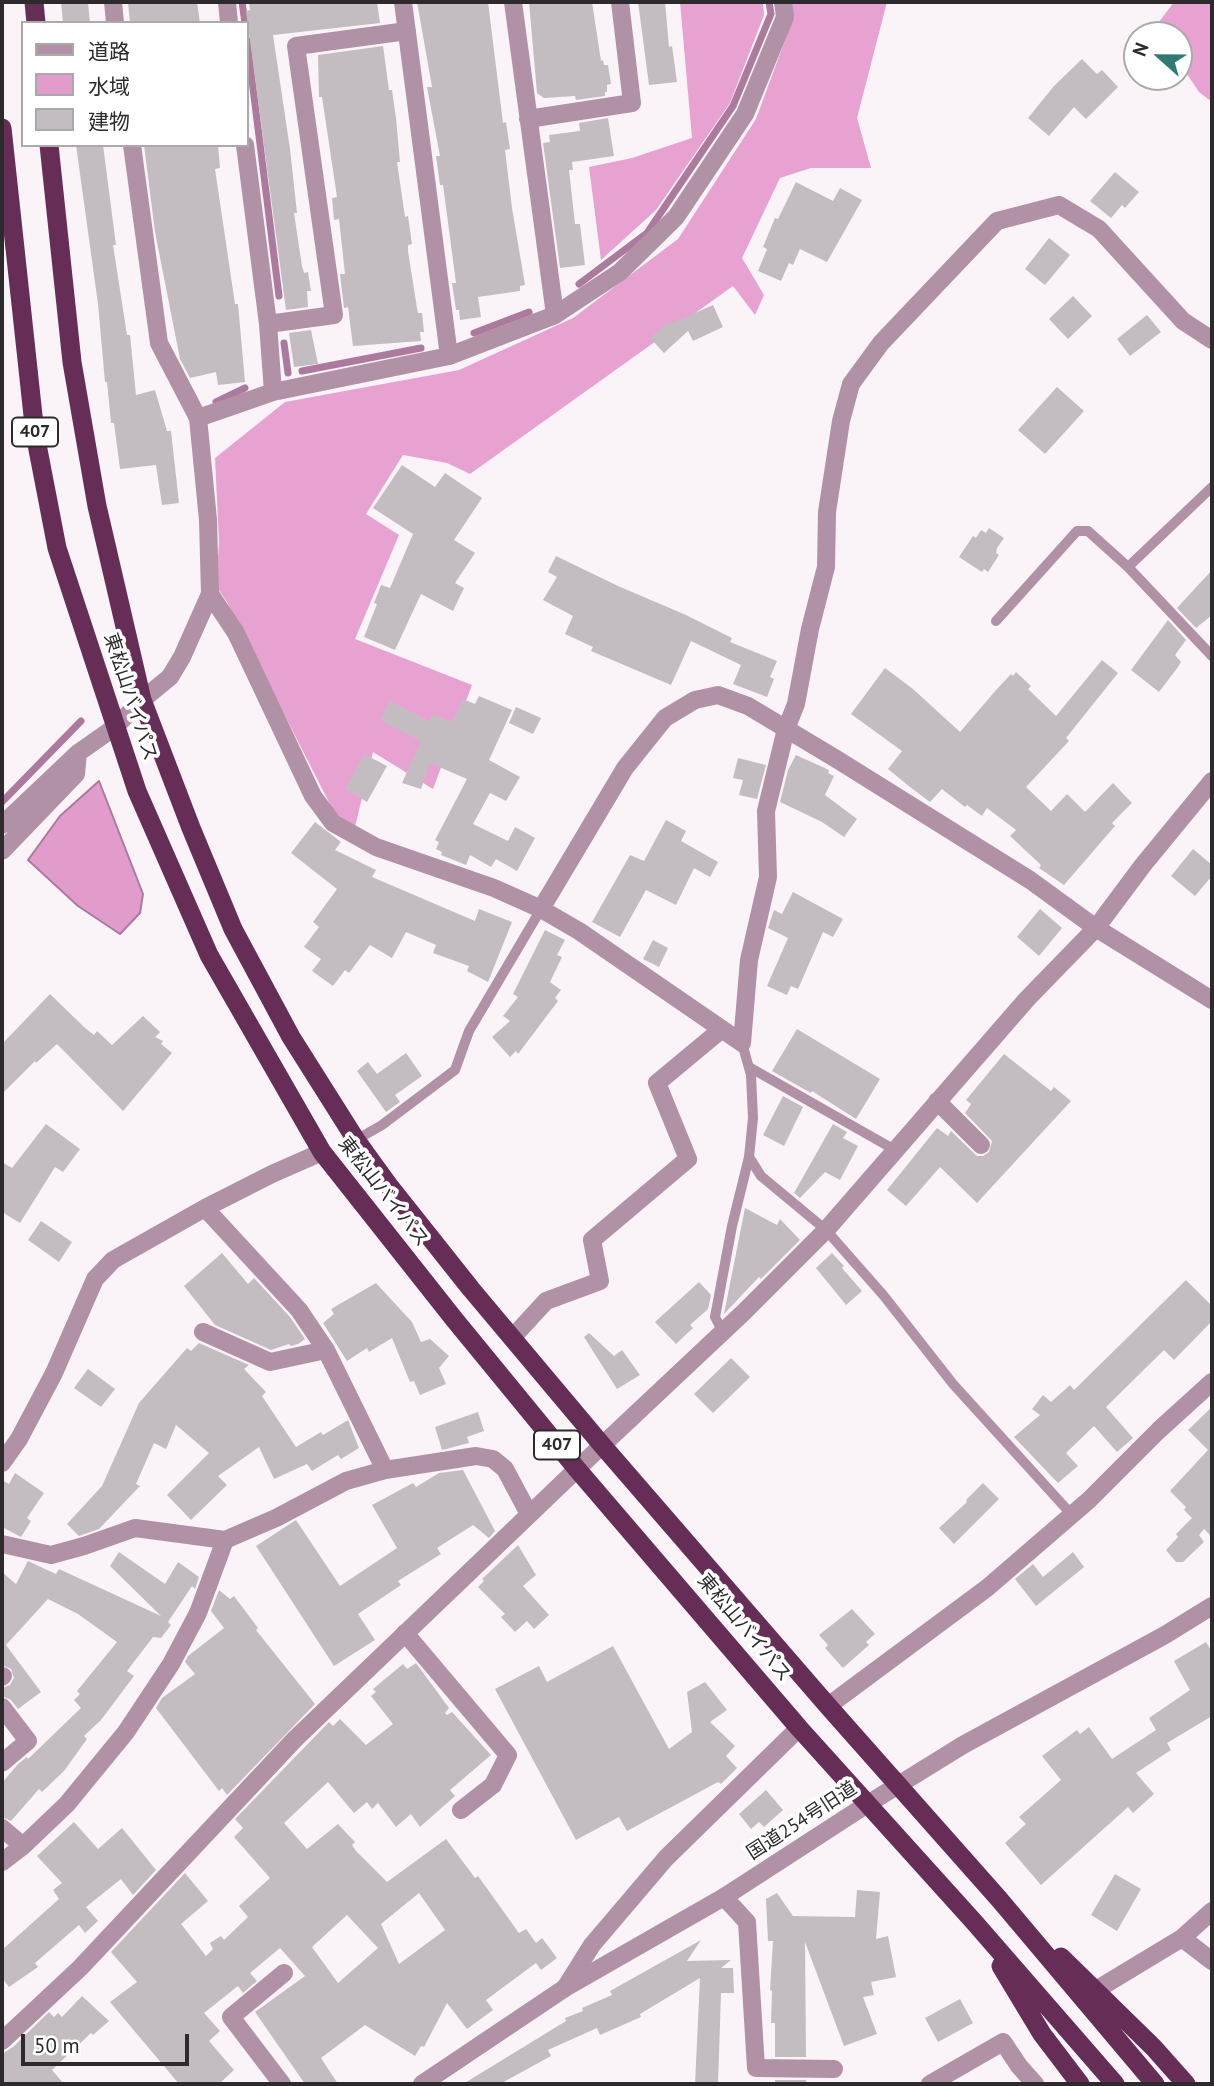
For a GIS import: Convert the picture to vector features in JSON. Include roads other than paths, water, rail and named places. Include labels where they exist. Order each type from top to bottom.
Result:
[{"type":"highway","points":[[34,2],[36,21]]},
{"type":"highway","name":"東松山バイパス","points":[[2,128],[35,434],[57,548],[142,803],[209,955],[322,1153],[454,1319],[577,1469],[799,1728],[975,1923],[1115,2084]]},
{"type":"highway","name":"東松山バイパス","points":[[49,147],[72,362],[97,506],[142,700],[233,929],[291,1037],[390,1187],[512,1338],[828,1706],[999,1899],[1154,2084]]},
{"type":"highway","points":[[999,1899],[1096,1990],[1186,2084]]},
{"type":"highway","points":[[975,1923],[1042,2035],[1080,2084]]},
{"type":"street","points":[[113,2],[115,21]]},
{"type":"street","points":[[227,2],[229,21]]},
{"type":"street","points":[[403,2],[449,356]]},
{"type":"street","points":[[513,2],[555,315]]},
{"type":"street","points":[[528,119],[632,103],[620,2]]},
{"type":"street","points":[[198,418],[273,392],[449,356],[555,315],[620,272],[676,217],[745,114],[785,16],[783,2]]},
{"type":"street","points":[[268,324],[334,315],[296,46],[407,30]]},
{"type":"street","points":[[2,825],[78,753],[115,727],[170,677],[182,657],[210,594],[208,520],[198,418],[159,343],[132,147]]},
{"type":"street","points":[[245,147],[268,324],[273,392]]},
{"type":"street","points":[[742,1043],[749,960],[768,877],[766,811],[786,729],[796,704],[810,629],[827,567],[827,512],[841,421],[851,384],[881,343],[997,221],[1059,205],[1099,229],[1183,321],[1212,340]]},
{"type":"street","points":[[210,594],[236,633],[313,796],[333,823],[376,847],[495,888],[541,909],[742,1043]]},
{"type":"street","points":[[541,909],[625,768],[665,718],[695,700],[718,695],[748,706],[786,729],[1030,880],[1096,928],[1212,1000]]},
{"type":"street","points":[[2,851],[76,774],[78,753]]},
{"type":"street","points":[[2,2041],[80,1968],[295,1739],[723,1332],[826,1230],[1027,999],[1096,928],[1143,864],[1212,781]]},
{"type":"street","points":[[512,1338],[546,1301],[600,1281],[592,1240],[688,1159],[657,1083],[722,1029]]},
{"type":"street","points":[[937,1101],[981,1144]]},
{"type":"street","points":[[2,1463],[19,1439],[54,1373],[95,1279],[113,1260],[205,1208],[272,1174],[322,1153]]},
{"type":"street","points":[[205,1208],[299,1310],[326,1350],[385,1470]]},
{"type":"street","points":[[203,1332],[270,1362],[326,1350]]},
{"type":"street","points":[[828,1706],[987,1588],[1072,1515],[1212,1382]]},
{"type":"street","points":[[2,1545],[51,1555],[135,1528],[225,1540],[276,1518],[346,1481],[385,1470],[476,1456],[493,1459],[505,1469],[529,1514]]},
{"type":"street","points":[[2,1862],[23,1846],[66,1804],[126,1732],[171,1664],[198,1613],[225,1540]]},
{"type":"street","name":"国道254号旧道","points":[[422,2084],[565,1989],[724,1897],[963,1745],[1165,1635],[1212,1606]]},
{"type":"street","points":[[405,1633],[508,1755],[492,1785],[461,1810]]},
{"type":"street","points":[[2,1707],[28,1741],[2,1763]]},
{"type":"street","points":[[565,1989],[592,1945],[666,1858],[799,1728]]},
{"type":"street","points":[[2,1828],[23,1846]]},
{"type":"street","points":[[724,1897],[747,1922],[756,2067],[834,2068]]},
{"type":"street","points":[[1096,1990],[1182,1938],[1212,1911]]},
{"type":"street","points":[[1182,1938],[1212,1961]]},
{"type":"street","points":[[282,2084],[231,2017],[284,1973]]},
{"type":"street","points":[[930,2084],[1003,2042],[1035,2084]]},
{"type":"lane","points":[[1128,567],[1212,487]]},
{"type":"lane","points":[[996,621],[1077,531],[1088,531],[1128,567],[1212,656]]},
{"type":"lane","points":[[356,1139],[382,1125],[455,1070],[469,1031],[541,909]]},
{"type":"lane","points":[[723,1332],[715,1317],[748,1157],[753,1118],[751,1075],[742,1043]]},
{"type":"lane","points":[[749,1067],[895,1150]]},
{"type":"lane","points":[[748,1157],[761,1176],[826,1230],[884,1296],[953,1384],[1072,1515]]},
{"type":"water","points":[[99,781],[143,894],[140,913],[120,934],[78,906],[28,860],[60,816]]},
{"type":"waterway","points":[[242,2],[245,21]]},
{"type":"waterway","points":[[579,284],[647,233],[733,106],[771,14],[769,2]]},
{"type":"waterway","points":[[248,48],[279,296]]},
{"type":"waterway","points":[[474,333],[529,312]]},
{"type":"waterway","points":[[284,343],[288,373]]},
{"type":"waterway","points":[[302,371],[421,348]]},
{"type":"waterway","points":[[216,402],[245,388]]},
{"type":"waterway","points":[[2,802],[81,721]]}]
